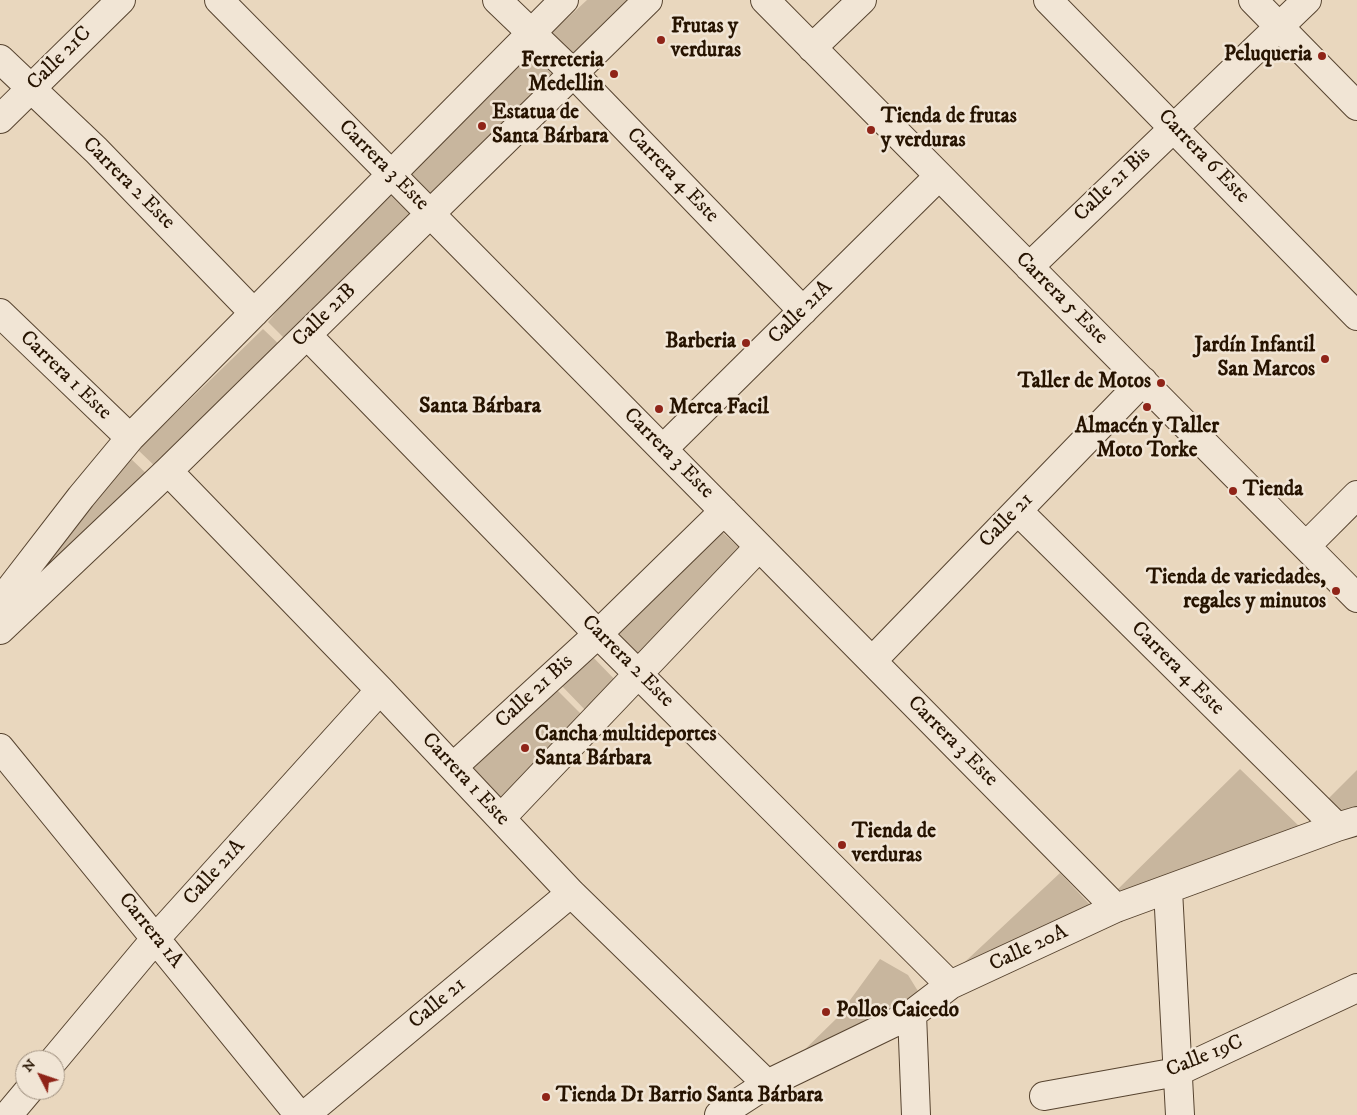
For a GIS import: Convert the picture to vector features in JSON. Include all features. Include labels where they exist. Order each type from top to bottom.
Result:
[{"type":"street","name":"Calle 21C","points":[[0,119],[121,0]]},
{"type":"street","name":"Carrera 3 Este","points":[[219,0],[1116,908]]},
{"type":"street","name":"Carrera 4 Este","points":[[497,0],[572,72],[803,311]]},
{"type":"street","points":[[3,591],[130,438],[564,0]]},
{"type":"street","name":"Calle 21B","points":[[0,630],[168,471],[572,72],[648,0]]},
{"type":"street","name":"Carrera 5 Este","points":[[765,0],[1357,598]]},
{"type":"street","points":[[812,48],[862,0]]},
{"type":"street","name":"Carrera 6 Este","points":[[1048,0],[1357,316]]},
{"type":"street","points":[[1253,0],[1357,106]]},
{"type":"street","name":"Calle 21 Bis","points":[[1029,267],[1173,126],[1307,0]]},
{"type":"street","name":"Carrera 2 Este","points":[[0,59],[96,150],[254,313]]},
{"type":"street","name":"Calle 21A","points":[[663,449],[939,176]]},
{"type":"street","name":"Carrera 1 Este","points":[[0,313],[130,438]]},
{"type":"street","name":"Carrera 2 Este","points":[[307,335],[598,634],[950,985]]},
{"type":"street","name":"Calle 21","points":[[872,661],[1143,381]]},
{"type":"street","name":"Carrera 1 Este","points":[[168,471],[380,690],[571,893],[767,1084]]},
{"type":"street","points":[[1306,546],[1357,495]]},
{"type":"street","name":"Calle 21 Bis","points":[[453,767],[598,634],[724,511]]},
{"type":"street","name":"Carrera 4 Este","points":[[1018,511],[1347,824]]},
{"type":"street","points":[[501,818],[759,547]]},
{"type":"street","name":"Calle 21A","points":[[62,1050],[156,938],[380,690]]},
{"type":"street","name":"Carrera 1A","points":[[0,748],[298,1115]]},
{"type":"street","name":"Calle 20A","points":[[719,1115],[767,1084],[912,1014],[950,985],[1116,908],[1347,824]]},
{"type":"street","points":[[1168,890],[1180,1115]]},
{"type":"street","name":"Calle 21","points":[[305,1115],[571,893]]},
{"type":"street","name":"Calle 19C","points":[[1044,1096],[1178,1072],[1357,988]]},
{"type":"street","points":[[912,1014],[916,1115]]},
{"type":"street","points":[[0,1108],[7,1115],[20,1100]]},
{"type":"shaded area","points":[[587,0],[638,0],[572,63],[546,38]]},
{"type":"shaded area","points":[[529,51],[558,80],[435,201],[400,163]]},
{"type":"shaded area","points":[[380,185],[417,221],[291,345],[268,322]]},
{"type":"shaded area","points":[[263,329],[283,348],[158,469],[138,450]]},
{"type":"shaded area","points":[[129,457],[149,476],[23,589]]},
{"type":"shaded area","points":[[722,532],[746,554],[636,666],[612,640]]},
{"type":"shaded area","points":[[590,654],[620,685],[589,714],[560,684]]},
{"type":"shaded area","name":"Cancha multideportes Santa Bárbara","points":[[551,684],[589,722],[499,811],[461,774]]},
{"type":"shaded area","points":[[1240,769],[1301,828],[1126,894],[1117,890]]},
{"type":"shaded area","points":[[1357,770],[1357,814],[1340,819],[1323,804]]},
{"type":"shaded area","points":[[1060,873],[1094,909],[953,973]]},
{"type":"shaded area","points":[[880,959],[908,975],[921,996],[793,1061],[837,1018]]},
{"type":"place","name":"Frutas y verduras","points":[[661,40]]},
{"type":"place","name":"Peluqueria","points":[[1322,56]]},
{"type":"place","name":"Ferreteria Medellin","points":[[614,74]]},
{"type":"place","name":"Estatua de Santa Bárbara","points":[[482,126]]},
{"type":"place","name":"Tienda de frutas y verduras","points":[[871,130]]},
{"type":"place","name":"Barberia","points":[[746,343]]},
{"type":"place","name":"Jardín Infantil San Marcos","points":[[1325,359]]},
{"type":"place","name":"Taller de Motos","points":[[1161,383]]},
{"type":"place","name":"Almacén y Taller Moto Torke","points":[[1147,407]]},
{"type":"place","name":"Merca Facil","points":[[659,409]]},
{"type":"place","name":"Tienda","points":[[1233,491]]},
{"type":"place","name":"Tienda de variedades, regales y minutos","points":[[1336,591]]},
{"type":"place","name":"Cancha multideportes Santa Bárbara","points":[[525,748]]},
{"type":"place","name":"Tienda de verduras","points":[[842,845]]},
{"type":"place","name":"Pollos Caicedo","points":[[826,1012]]},
{"type":"place","name":"Tienda D1 Barrio Santa Bárbara","points":[[546,1097]]},
{"type":"district","name":"Santa Bárbara","points":[[480,407]]}]
